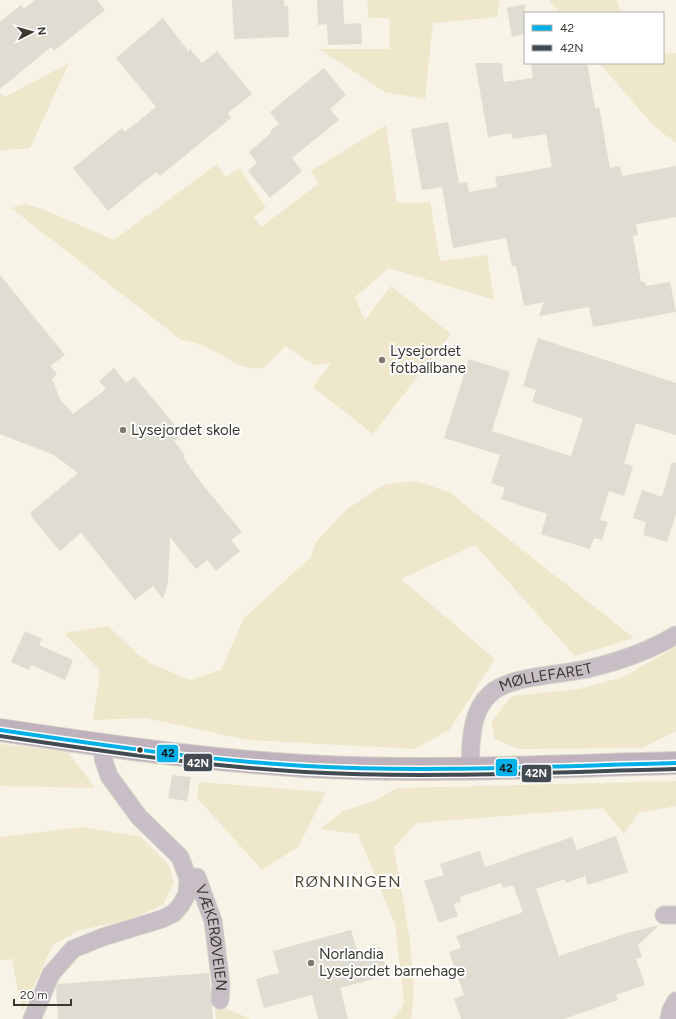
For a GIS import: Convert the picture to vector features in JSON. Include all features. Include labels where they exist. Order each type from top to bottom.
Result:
[{"type":"main road","points":[[0,730],[102,746],[304,766],[364,768],[470,768],[676,763]]},
{"type":"street","name":"MØLLEFARET","points":[[470,768],[472,735],[475,717],[482,702],[490,693],[504,684],[517,680],[565,674],[614,662],[667,641],[676,635]]},
{"type":"street","name":"VÆKERØVEIEN","points":[[32,1019],[51,974],[73,949],[103,937],[162,920],[174,913],[181,905],[187,894],[188,878],[180,857],[139,817],[109,776],[103,758],[102,746]]},
{"type":"street","name":"VÆKERØVEIEN","points":[[197,877],[213,921],[221,985],[220,1000]]},
{"type":"street","points":[[669,1019],[671,1010],[676,1001]]},
{"type":"shaded area","points":[[367,0],[500,0],[497,17],[433,23],[425,99],[385,92],[319,49],[390,49],[389,18],[369,18]]},
{"type":"shaded area","points":[[549,0],[617,0],[619,8],[622,12],[559,12]]},
{"type":"shaded area","points":[[676,53],[676,143],[655,127],[600,64],[664,64],[664,54]]},
{"type":"shaded area","points":[[69,63],[30,148],[0,151],[0,92],[5,97]]},
{"type":"shaded area","points":[[386,125],[397,203],[430,202],[440,261],[487,255],[494,300],[389,268],[355,297],[365,320],[391,286],[451,334],[373,434],[313,387],[331,363],[314,365],[286,346],[264,368],[249,368],[238,364],[202,345],[181,340],[11,208],[25,204],[42,209],[114,240],[217,164],[226,177],[239,168],[266,208],[254,217],[261,227],[318,184],[311,171]]},
{"type":"shaded area","points":[[416,481],[449,492],[634,638],[575,656],[475,545],[401,579],[495,659],[449,730],[415,749],[248,740],[145,718],[93,720],[100,671],[64,633],[108,626],[139,655],[152,664],[190,680],[221,670],[244,618],[311,557],[316,542],[346,510],[385,484]]},
{"type":"shaded area","points":[[676,647],[676,731],[642,748],[518,749],[495,739],[491,722],[512,696],[579,689],[623,677]]},
{"type":"shaded area","points":[[0,744],[68,752],[95,788],[0,786]]},
{"type":"shaded area","points":[[676,781],[676,806],[638,813],[624,834],[603,808],[417,823],[394,847],[410,940],[414,992],[411,1019],[392,1019],[401,1010],[404,1001],[395,924],[358,834],[320,829],[343,811],[374,801],[397,788]]},
{"type":"shaded area","points":[[199,782],[326,792],[298,847],[262,870],[197,798]]},
{"type":"shaded area","points":[[82,827],[141,837],[169,865],[174,882],[163,905],[131,919],[80,930],[53,945],[22,1012],[12,959],[0,960],[0,837]]},
{"type":"shaded area","points":[[215,1004],[251,1019],[216,1019]]},
{"type":"building","points":[[35,0],[97,0],[105,10],[54,51],[51,47],[0,89],[0,22],[21,5],[24,9]]},
{"type":"building","points":[[232,0],[284,0],[284,6],[288,6],[289,37],[234,39]]},
{"type":"building","points":[[317,0],[343,0],[344,24],[361,23],[362,44],[328,45],[327,24],[318,25]]},
{"type":"building","points":[[525,4],[524,34],[512,37],[507,8]]},
{"type":"building","points":[[163,18],[189,52],[189,48],[202,63],[217,51],[252,94],[228,113],[231,118],[160,176],[156,172],[108,211],[73,168],[122,128],[125,132],[156,107],[116,58]]},
{"type":"building","points":[[475,63],[502,63],[504,82],[533,78],[531,64],[587,64],[595,108],[599,107],[610,168],[620,166],[622,176],[676,166],[676,217],[636,224],[638,235],[633,236],[641,282],[645,282],[646,286],[670,282],[676,312],[593,327],[589,307],[539,316],[544,302],[524,306],[516,266],[512,266],[506,238],[453,248],[442,187],[422,190],[411,129],[448,122],[459,183],[467,182],[469,192],[497,187],[495,177],[552,167],[546,134],[513,139],[511,133],[488,137]]},
{"type":"building","points":[[324,68],[346,95],[330,109],[339,120],[292,158],[302,171],[270,198],[248,171],[257,163],[249,152],[279,124],[270,112]]},
{"type":"building","points":[[0,275],[65,355],[50,366],[57,374],[52,379],[60,399],[73,414],[106,389],[99,381],[114,368],[126,383],[134,376],[182,434],[174,441],[185,455],[183,457],[202,484],[242,532],[231,540],[240,551],[216,571],[207,560],[196,569],[170,537],[168,583],[163,599],[153,586],[135,600],[81,533],[60,551],[35,521],[30,513],[78,473],[54,455],[0,434]]},
{"type":"building","points":[[538,338],[676,383],[676,435],[636,423],[624,463],[633,466],[624,496],[609,491],[600,520],[608,522],[602,540],[594,538],[590,549],[541,534],[547,514],[501,499],[505,488],[491,483],[500,455],[444,438],[469,359],[510,372],[492,431],[571,456],[583,419],[532,402],[536,390],[523,386]]},
{"type":"building","points":[[672,462],[676,463],[676,514],[667,542],[643,535],[646,522],[633,518],[642,490],[662,497]]},
{"type":"building","points":[[25,631],[42,639],[39,645],[73,660],[65,680],[31,665],[29,670],[11,662]]},
{"type":"building","points":[[172,775],[191,777],[187,801],[168,798]]},
{"type":"building","points":[[616,836],[628,872],[588,885],[585,876],[566,883],[565,879],[536,889],[559,956],[627,933],[659,925],[638,945],[642,957],[636,959],[645,985],[616,995],[618,1000],[564,1019],[461,1019],[454,999],[464,995],[449,952],[461,948],[456,936],[523,912],[513,885],[503,888],[501,883],[460,897],[461,902],[454,904],[458,916],[439,923],[424,881],[444,875],[440,864],[480,851],[485,867],[572,837],[577,850]]},
{"type":"building","points":[[351,930],[358,953],[380,947],[388,975],[340,988],[348,1019],[318,1019],[312,995],[264,1008],[256,979],[279,973],[273,951]]},
{"type":"building","points":[[209,973],[213,1019],[58,1019],[56,988],[58,984]]},
{"type":"transit line","name":"42","points":[[0,730],[190,756],[305,766],[444,769],[676,763]]},
{"type":"transit line","name":"42N","points":[[0,736],[190,762],[305,772],[444,775],[676,769]]},
{"type":"place","name":"Lysejordet fotballbane","points":[[382,360]]},
{"type":"place","name":"Lysejordet skole","points":[[123,430]]},
{"type":"place","name":"Norlandia Lysejordet barnehage","points":[[311,963]]},
{"type":"district","name":"RØNNINGEN","points":[[348,881]]}]
